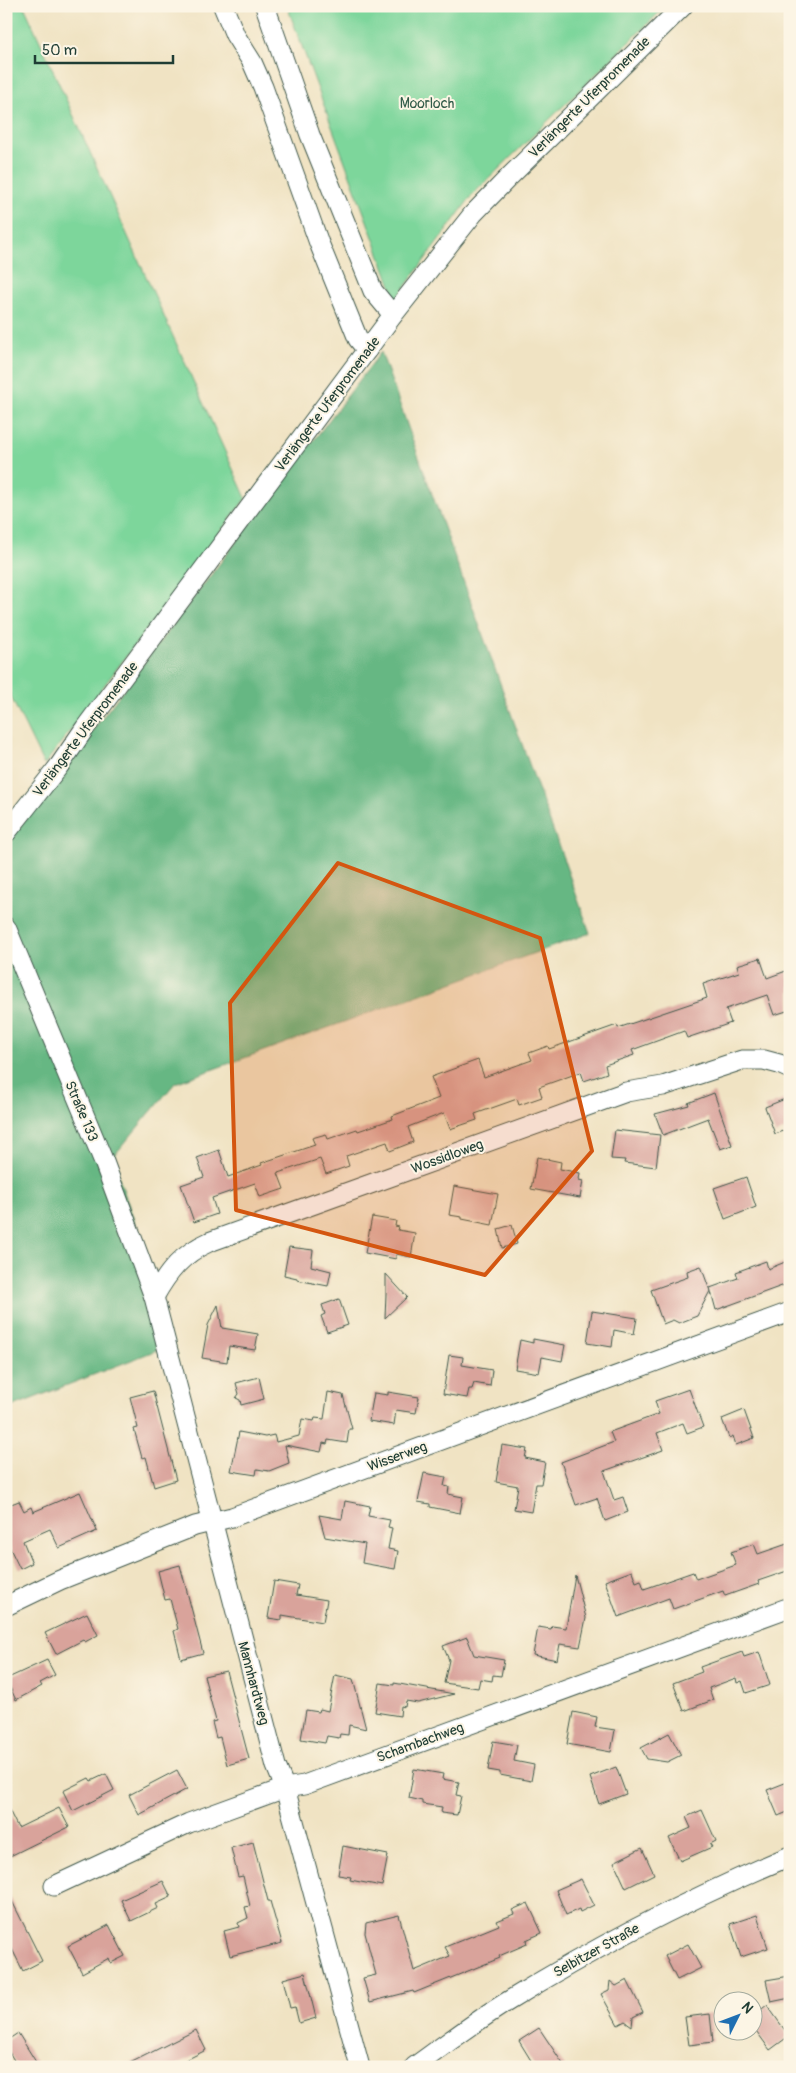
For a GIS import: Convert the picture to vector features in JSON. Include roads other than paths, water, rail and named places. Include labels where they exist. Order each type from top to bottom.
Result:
[{"type":"street","points":[[223,6],[235,35],[252,62],[319,243],[358,339],[367,350]]},
{"type":"street","points":[[265,6],[310,135],[373,291],[393,315]]},
{"type":"street","name":"Verlängerte Uferpromenade","points":[[6,833],[59,766],[85,728],[393,315],[473,214],[509,176],[683,6]]},
{"type":"street","name":"Straße 133","points":[[6,927],[104,1162],[154,1297]]},
{"type":"street","name":"Wossidloweg","points":[[154,1297],[166,1276],[178,1261],[195,1248],[626,1092],[663,1086],[742,1060],[764,1060],[790,1069]]},
{"type":"street","name":"Mannhardtweg","points":[[154,1297],[276,1766],[285,1788],[360,2067]]},
{"type":"street","name":"Wisserweg","points":[[6,1606],[60,1580],[195,1526],[212,1522],[790,1312]]},
{"type":"street","name":"Schambachweg","points":[[54,1886],[189,1823],[285,1788],[304,1785],[790,1606]]},
{"type":"street","name":"Selbitzer Straße","points":[[414,2067],[509,2000],[610,1941],[721,1885],[790,1856]]},
{"type":"park label","name":"Moorloch","points":[[427,103]]}]
